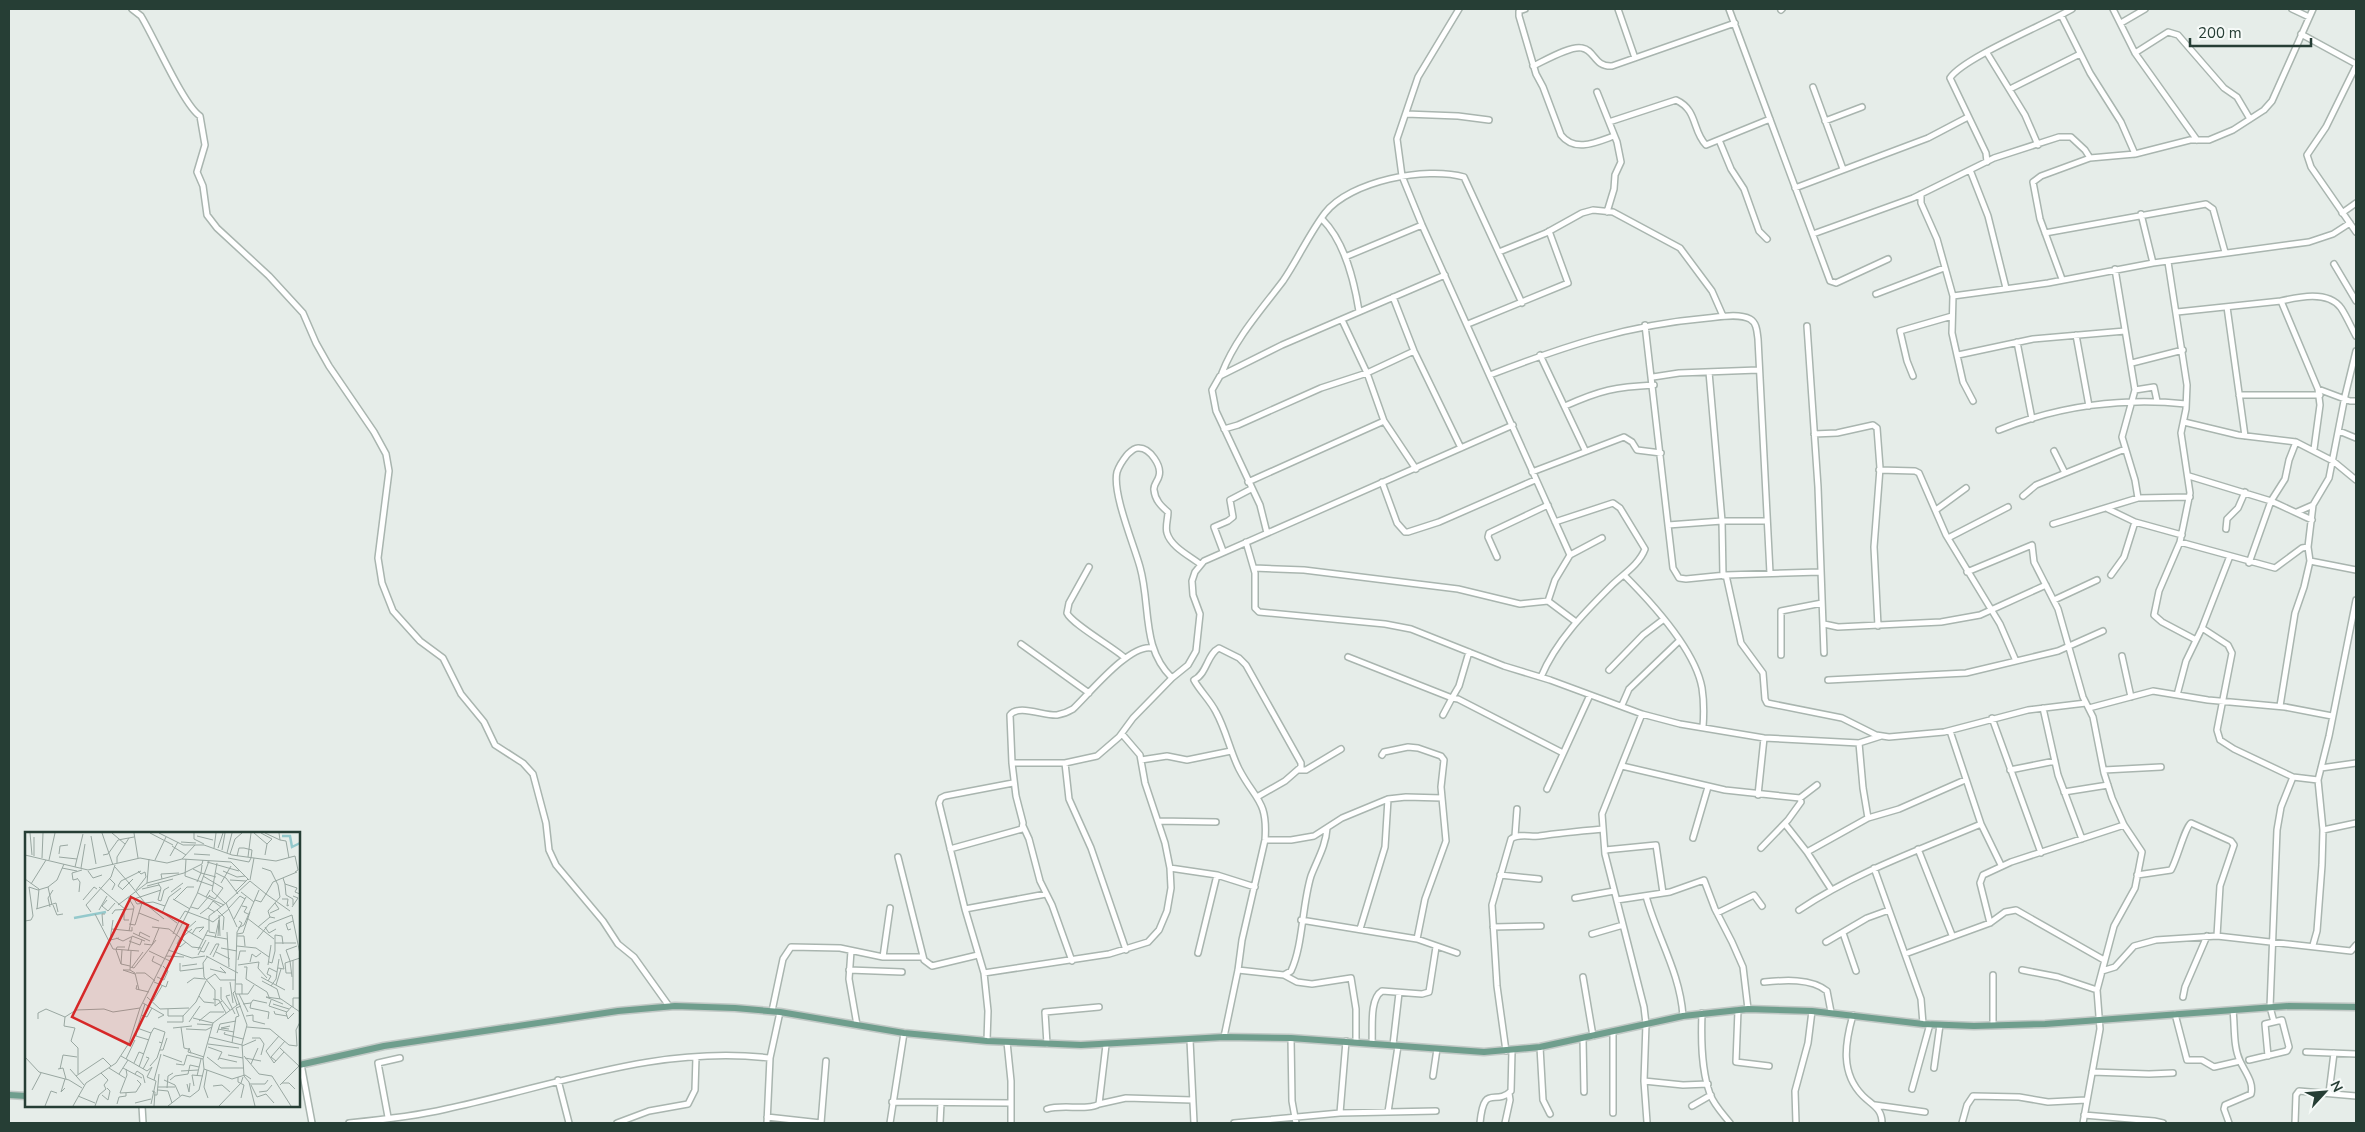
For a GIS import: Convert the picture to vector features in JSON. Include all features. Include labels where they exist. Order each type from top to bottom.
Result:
[{"type":"main road","points":[[300,1065],[384,1046],[618,1011],[669,1006],[772,1011],[904,1033],[987,1042],[1106,1045],[1224,1037],[1291,1038],[1346,1040],[1437,1049],[1509,1051],[1540,1047],[1683,1016],[1748,1009],[1830,1012],[1926,1024],[1993,1025],[2098,1020],[2270,1007],[2356,1006]]},
{"type":"main road","points":[[9,1095],[25,1096]]},
{"type":"street","points":[[132,9],[141,16],[180,90],[194,112],[200,116],[205,145],[197,172],[203,186],[207,215],[216,228],[269,276],[300,309],[329,366],[382,446],[389,471],[378,558],[382,583],[393,611],[420,641],[443,658],[461,694],[484,722],[495,745],[523,763],[533,774],[546,824],[549,850],[556,865],[603,921],[618,944],[631,953],[669,1006]]},
{"type":"street","points":[[1459,9],[1423,67],[1397,139],[1402,176],[1422,226],[1513,424],[1535,480],[1570,555]]},
{"type":"street","points":[[1526,9],[1518,12],[1533,66],[1565,140],[1570,144],[1586,145],[1614,136]]},
{"type":"street","points":[[1618,9],[1635,58]]},
{"type":"street","points":[[1729,9],[1832,283],[1888,260]]},
{"type":"street","points":[[1987,162],[1986,152],[1950,78],[1955,71],[2072,9]]},
{"type":"street","points":[[2113,9],[2135,54],[2197,140]]},
{"type":"street","points":[[2121,23],[2145,9]]},
{"type":"street","points":[[2292,9],[2309,17]]},
{"type":"street","points":[[2062,279],[2045,233],[2033,186],[2034,180],[2090,158],[2135,154],[2179,142],[2218,137],[2250,119],[2264,110],[2272,101],[2313,9]]},
{"type":"street","points":[[2061,15],[2080,54],[2121,122],[2135,154]]},
{"type":"street","points":[[1533,66],[1578,47],[1587,50],[1598,63],[1607,66],[1735,23]]},
{"type":"street","points":[[2135,54],[2168,32],[2178,35],[2224,88],[2237,97],[2245,114],[2250,119]]},
{"type":"street","points":[[2301,34],[2356,65],[2326,127],[2307,152],[2311,167],[2356,232]]},
{"type":"street","points":[[1987,53],[2010,89],[2038,145]]},
{"type":"street","points":[[2010,89],[2080,54]]},
{"type":"street","points":[[1813,88],[1844,169]]},
{"type":"street","points":[[1597,92],[1614,136],[1621,165],[1615,175],[1614,189],[1607,212]]},
{"type":"street","points":[[1609,122],[1676,100],[1686,107],[1695,119],[1703,143],[1708,144],[1770,119]]},
{"type":"street","points":[[1825,121],[1862,107]]},
{"type":"street","points":[[1406,114],[1458,116],[1490,120]]},
{"type":"street","points":[[1795,188],[1928,138],[1968,117]]},
{"type":"street","points":[[1813,234],[1913,198],[1994,158],[2059,137],[2070,137],[2085,150],[2090,158]]},
{"type":"street","points":[[1719,140],[1731,168],[1744,189],[1759,231],[1767,238]]},
{"type":"street","points":[[1986,152],[1994,158]]},
{"type":"street","points":[[1970,170],[1988,216],[2006,288]]},
{"type":"street","points":[[1267,532],[1260,505],[1251,490],[1216,411],[1212,390],[1238,342],[1284,279],[1322,219],[1336,202],[1350,193],[1402,176],[1420,174],[1464,177],[1522,303]]},
{"type":"street","points":[[1920,203],[1921,194]]},
{"type":"street","points":[[1913,198],[1920,203],[1937,239],[1953,296],[1952,332],[1963,382],[1973,401]]},
{"type":"street","points":[[2342,213],[2356,203]]},
{"type":"street","points":[[2045,233],[2141,214],[2209,205],[2214,209],[2225,252]]},
{"type":"street","points":[[1499,252],[1549,231],[1582,213],[1594,210],[1620,215],[1680,248],[1712,291],[1723,316]]},
{"type":"street","points":[[2141,214],[2153,263]]},
{"type":"street","points":[[1322,219],[1334,232],[1345,257],[1359,312]]},
{"type":"street","points":[[1953,296],[2225,252],[2309,242],[2333,234],[2350,223]]},
{"type":"street","points":[[1345,257],[1422,226]]},
{"type":"street","points":[[1468,324],[1568,283],[1549,231]]},
{"type":"street","points":[[2168,262],[2187,386],[2181,441],[2189,476],[2190,497],[2180,542],[2159,591],[2154,615],[2162,622],[2196,640]]},
{"type":"street","points":[[2334,264],[2356,301]]},
{"type":"street","points":[[1876,294],[1944,268]]},
{"type":"street","points":[[2115,269],[2135,390],[2134,400],[2123,432],[2125,449],[2135,480],[2138,498]]},
{"type":"street","points":[[1222,373],[1393,296],[1445,275]]},
{"type":"street","points":[[1393,296],[1414,351],[1462,448]]},
{"type":"street","points":[[2177,312],[2318,296],[2328,299],[2341,308],[2356,336]]},
{"type":"street","points":[[2280,301],[2320,395],[2314,450]]},
{"type":"street","points":[[2227,307],[2245,436]]},
{"type":"street","points":[[1490,375],[1582,341],[1645,325],[1723,316],[1747,317],[1754,323],[1758,339],[1758,370],[1770,573]]},
{"type":"street","points":[[1913,376],[1907,361],[1900,331],[1952,316]]},
{"type":"street","points":[[1342,320],[1367,374],[1384,421],[1416,469]]},
{"type":"street","points":[[1645,325],[1654,385],[1668,525],[1675,574],[1686,579],[1725,575],[1820,572]]},
{"type":"street","points":[[1807,326],[1824,624],[1824,653]]},
{"type":"street","points":[[1958,355],[2017,342],[2125,331]]},
{"type":"street","points":[[2076,335],[2089,406]]},
{"type":"street","points":[[2017,342],[2032,419]]},
{"type":"street","points":[[2132,363],[2183,350]]},
{"type":"street","points":[[2280,706],[2295,613],[2310,561],[2308,547],[2313,505],[2327,484],[2356,350]]},
{"type":"street","points":[[1224,429],[1238,426],[1321,388],[1367,374],[1414,351]]},
{"type":"street","points":[[1540,356],[1585,450]]},
{"type":"street","points":[[1653,377],[1758,370]]},
{"type":"street","points":[[1709,372],[1725,575],[1737,631],[1744,649],[1763,673],[1765,699],[1767,703],[1842,718],[1881,736]]},
{"type":"street","points":[[1565,406],[1598,392],[1617,387],[1654,385]]},
{"type":"street","points":[[2135,390],[2154,387],[2157,401]]},
{"type":"street","points":[[2318,389],[2356,401]]},
{"type":"street","points":[[2239,395],[2320,395]]},
{"type":"street","points":[[1999,430],[2032,419],[2089,406],[2134,400],[2186,404]]},
{"type":"street","points":[[1248,482],[1384,421]]},
{"type":"street","points":[[2184,422],[2245,436],[2296,442],[2333,461],[2356,480]]},
{"type":"street","points":[[1012,764],[1065,763],[1097,756],[1122,734],[1133,718],[1172,678],[1188,665],[1196,651],[1200,609],[1192,588],[1194,572],[1200,564],[1223,551],[1416,469],[1513,424]]},
{"type":"street","points":[[1814,434],[1837,433],[1875,426],[1879,470],[1874,537],[1878,626]]},
{"type":"street","points":[[2339,431],[2356,438]]},
{"type":"street","points":[[1532,472],[1585,450],[1624,437],[1632,442],[1638,450],[1661,454]]},
{"type":"street","points":[[2249,562],[2271,501],[2285,479],[2289,460],[2296,442]]},
{"type":"street","points":[[1172,678],[1159,664],[1150,646],[1140,568],[1126,526],[1117,476],[1120,466],[1135,448],[1142,447],[1149,452],[1156,463],[1159,477],[1154,490],[1158,503],[1168,512],[1168,536],[1178,548],[1200,564]]},
{"type":"street","points":[[2023,496],[2036,485],[2125,449]]},
{"type":"street","points":[[2054,451],[2065,474]]},
{"type":"street","points":[[1879,470],[1917,471],[1948,538],[1991,610],[2016,661]]},
{"type":"street","points":[[2189,476],[2271,501],[2312,520]]},
{"type":"street","points":[[1382,482],[1397,523],[1408,532],[1439,522],[1535,480]]},
{"type":"street","points":[[1936,510],[1966,488]]},
{"type":"street","points":[[1223,551],[1214,527],[1228,521],[1232,517],[1230,500],[1251,490]]},
{"type":"street","points":[[2226,529],[2227,519],[2238,508],[2245,492]]},
{"type":"street","points":[[2053,524],[2108,509],[2138,498],[2190,497]]},
{"type":"street","points":[[1541,677],[1556,648],[1576,622],[1613,583],[1624,575],[1644,549],[1642,542],[1617,505],[1613,503],[1602,505],[1584,514],[1555,522]]},
{"type":"street","points":[[1498,557],[1488,537],[1489,533],[1548,505]]},
{"type":"street","points":[[2297,512],[2313,505]]},
{"type":"street","points":[[1948,538],[2008,507]]},
{"type":"street","points":[[2108,509],[2135,522],[2182,535]]},
{"type":"street","points":[[1668,525],[1722,521],[1766,521]]},
{"type":"street","points":[[2111,575],[2124,557],[2135,522]]},
{"type":"street","points":[[1548,601],[1555,580],[1570,555],[1602,538]]},
{"type":"street","points":[[1246,542],[1254,568],[1255,608],[1259,612],[1398,626],[1504,666],[1622,705],[1642,714],[1680,724],[1704,726],[1764,738],[1859,743],[1881,736],[1903,737],[1950,731],[1992,718],[2044,708],[2087,706],[2131,697],[2153,690],[2222,702],[2280,706],[2332,716]]},
{"type":"street","points":[[2180,542],[2275,568],[2302,548],[2308,547]]},
{"type":"street","points":[[1967,572],[2031,544],[2034,548],[2034,562],[2054,600],[2097,733],[2108,785],[2124,825],[2142,852],[2132,895],[2114,926],[2097,990],[2100,1029],[2083,1123]]},
{"type":"street","points":[[2177,695],[2186,661],[2202,628],[2230,556]]},
{"type":"street","points":[[2310,561],[2356,570]]},
{"type":"street","points":[[1089,567],[1069,603],[1067,613],[1072,621],[1100,638],[1125,658]]},
{"type":"street","points":[[1254,568],[1304,570],[1458,589],[1520,604],[1548,601],[1576,622]]},
{"type":"street","points":[[1624,575],[1664,619],[1679,641],[1702,686],[1704,726]]},
{"type":"street","points":[[2054,600],[2097,580]]},
{"type":"street","points":[[1824,624],[1838,627],[1941,622],[1980,615],[2046,585]]},
{"type":"street","points":[[2313,945],[2321,887],[2323,830],[2318,780],[2332,716],[2354,633],[2356,600]]},
{"type":"street","points":[[1781,656],[1781,611],[1822,603]]},
{"type":"street","points":[[1609,670],[1643,634],[1664,619]]},
{"type":"street","points":[[2202,628],[2228,645],[2232,653],[2217,730],[2220,740],[2234,749],[2293,777],[2318,780]]},
{"type":"street","points":[[1828,680],[1956,674],[2058,651],[2103,631]]},
{"type":"street","points":[[1622,705],[1628,689],[1679,641]]},
{"type":"street","points":[[1021,644],[1089,693]]},
{"type":"street","points":[[1072,961],[1052,905],[1046,894],[1023,826],[1014,783],[1011,713],[1018,709],[1043,714],[1064,713],[1073,709],[1125,658],[1150,646]]},
{"type":"street","points":[[1224,1037],[1238,970],[1242,940],[1265,840],[1265,816],[1262,805],[1240,771],[1217,714],[1194,680],[1208,663],[1214,651],[1219,648],[1239,658],[1246,666],[1301,763],[1299,770]]},
{"type":"street","points":[[1444,716],[1459,686],[1469,652]]},
{"type":"street","points":[[2122,656],[2131,697]]},
{"type":"street","points":[[1348,657],[1472,705],[1562,753]]},
{"type":"street","points":[[1547,789],[1590,695]]},
{"type":"street","points":[[2044,708],[2055,761],[2064,792],[2082,839]]},
{"type":"street","points":[[1642,714],[1602,814],[1605,850],[1641,994],[1646,1024],[1644,1081],[1646,1122]]},
{"type":"street","points":[[1992,718],[2041,854]]},
{"type":"street","points":[[1950,731],[1981,824],[2001,865]]},
{"type":"street","points":[[984,973],[1033,964],[1072,961],[1126,950],[1148,942],[1159,930],[1167,911],[1171,888],[1170,868],[1158,821],[1145,783],[1141,760],[1122,734]]},
{"type":"street","points":[[1758,795],[1764,738]]},
{"type":"street","points":[[1859,743],[1862,788],[1868,818]]},
{"type":"street","points":[[1382,755],[1384,752],[1410,747],[1441,756],[1444,760],[1442,798],[1446,842],[1425,899],[1417,939]]},
{"type":"street","points":[[1257,797],[1299,770],[1306,770],[1341,749]]},
{"type":"street","points":[[1141,760],[1167,756],[1187,760],[1231,750]]},
{"type":"street","points":[[2010,770],[2055,761]]},
{"type":"street","points":[[1065,763],[1069,799],[1091,848],[1126,950]]},
{"type":"street","points":[[2321,768],[2356,763]]},
{"type":"street","points":[[1622,766],[1708,787],[1758,795],[1800,798],[1817,785]]},
{"type":"street","points":[[2104,770],[2161,766]]},
{"type":"street","points":[[2274,1022],[2270,1007],[2277,830],[2281,807],[2293,777]]},
{"type":"street","points":[[1807,852],[1868,818],[1899,809],[1966,780]]},
{"type":"street","points":[[987,1042],[988,1011],[984,973],[965,909],[940,803],[941,798],[1014,783]]},
{"type":"street","points":[[2064,792],[2108,785]]},
{"type":"street","points":[[1693,838],[1708,787]]},
{"type":"street","points":[[1265,840],[1306,838],[1321,833],[1352,814],[1388,799],[1406,797],[1442,798]]},
{"type":"street","points":[[1760,848],[1784,824],[1801,802],[1800,798]]},
{"type":"street","points":[[1360,929],[1385,847],[1388,799]]},
{"type":"street","points":[[1515,836],[1517,809]]},
{"type":"street","points":[[1158,821],[1216,822]]},
{"type":"street","points":[[2137,875],[2171,870],[2184,840],[2186,828],[2191,823],[2231,841],[2234,845],[2220,886],[2217,936]]},
{"type":"street","points":[[2323,830],[2356,823]]},
{"type":"street","points":[[1784,824],[1807,852],[1831,889]]},
{"type":"street","points":[[1799,910],[1831,889],[1874,868],[1981,824]]},
{"type":"street","points":[[1990,922],[1980,883],[1983,875],[2001,865],[2041,854],[2124,825]]},
{"type":"street","points":[[950,848],[1020,831],[1023,826]]},
{"type":"street","points":[[1284,975],[1293,967],[1311,877],[1326,841],[1327,828]]},
{"type":"street","points":[[1505,1123],[1510,1100],[1509,1093],[1512,1091],[1509,1051],[1493,927],[1492,898],[1511,839],[1515,836],[1538,836],[1603,829]]},
{"type":"street","points":[[1605,850],[1656,845],[1662,892]]},
{"type":"street","points":[[1918,849],[1952,935]]},
{"type":"street","points":[[898,857],[921,957],[932,966],[978,954]]},
{"type":"street","points":[[1170,868],[1217,876],[1255,887]]},
{"type":"street","points":[[1874,868],[1923,1006],[1926,1024],[1912,1089]]},
{"type":"street","points":[[1500,874],[1539,879]]},
{"type":"street","points":[[1198,953],[1217,876]]},
{"type":"street","points":[[1617,900],[1646,896],[1704,880],[1717,914],[1732,942],[1742,967],[1748,1009]]},
{"type":"street","points":[[1575,898],[1614,891]]},
{"type":"street","points":[[965,909],[1046,894]]},
{"type":"street","points":[[1717,914],[1754,895],[1762,906]]},
{"type":"street","points":[[1646,896],[1652,917],[1677,978],[1683,1016]]},
{"type":"street","points":[[883,957],[890,908]]},
{"type":"street","points":[[1826,942],[1867,918],[1889,910]]},
{"type":"street","points":[[1905,954],[1990,922],[2005,912],[2016,910],[2104,960]]},
{"type":"street","points":[[1301,920],[1428,941],[1436,947],[1457,953]]},
{"type":"street","points":[[1592,934],[1623,925]]},
{"type":"street","points":[[1493,927],[1542,926]]},
{"type":"street","points":[[1843,933],[1856,971]]},
{"type":"street","points":[[2102,971],[2115,967],[2134,946],[2141,943],[2207,936],[2351,950],[2356,945]]},
{"type":"street","points":[[2183,997],[2185,986],[2207,936]]},
{"type":"street","points":[[772,1011],[783,959],[788,949],[804,946],[840,948],[883,957],[921,957]]},
{"type":"street","points":[[1372,1043],[1374,1004],[1378,994],[1382,991],[1422,994],[1431,990],[1436,947]]},
{"type":"street","points":[[851,951],[849,970],[857,1025]]},
{"type":"street","points":[[849,970],[902,972]]},
{"type":"street","points":[[1238,970],[1284,975],[1297,982],[1312,984],[1351,978],[1356,1009],[1356,1041]]},
{"type":"street","points":[[2022,970],[2058,977],[2097,990]]},
{"type":"street","points":[[1993,975],[1993,1025]]},
{"type":"street","points":[[1583,978],[1593,1036]]},
{"type":"street","points":[[1764,982],[1785,980],[1819,986],[1827,991],[1830,1012]]},
{"type":"street","points":[[1388,1112],[1400,993]]},
{"type":"street","points":[[1047,1044],[1045,1012],[1099,1007]]},
{"type":"street","points":[[1738,1010],[1736,1062],[1770,1066]]},
{"type":"street","points":[[2229,1123],[2224,1106],[2252,1093],[2248,1075],[2236,1049],[2233,1010]]},
{"type":"street","points":[[1796,1123],[1795,1091],[1808,1043],[1812,1011]]},
{"type":"street","points":[[780,1012],[770,1058],[767,1120],[821,1123],[826,1061]]},
{"type":"street","points":[[1702,1013],[1704,1059],[1708,1084],[1711,1095],[1729,1123]]},
{"type":"street","points":[[2175,1014],[2187,1060],[2202,1060],[2214,1067],[2240,1061]]},
{"type":"street","points":[[1853,1015],[1846,1039],[1847,1067],[1851,1080],[1874,1104],[1881,1115],[1882,1123]]},
{"type":"street","points":[[2249,1060],[2268,1056],[2288,1049],[2283,1021],[2266,1023],[2268,1056]]},
{"type":"street","points":[[1934,1068],[1940,1024]]},
{"type":"street","points":[[1613,1032],[1613,1113]]},
{"type":"street","points":[[890,1123],[904,1033]]},
{"type":"street","points":[[1291,1038],[1292,1101],[1296,1123]]},
{"type":"street","points":[[1583,1038],[1584,1092]]},
{"type":"street","points":[[1190,1040],[1194,1123]]},
{"type":"street","points":[[1340,1112],[1346,1040]]},
{"type":"street","points":[[1007,1042],[1011,1123]]},
{"type":"street","points":[[1099,1104],[1102,1095],[1106,1045]]},
{"type":"street","points":[[1540,1047],[1543,1100],[1550,1114]]},
{"type":"street","points":[[1433,1076],[1437,1049]]},
{"type":"street","points":[[2306,1052],[2356,1054]]},
{"type":"street","points":[[2329,1093],[2334,1053]]},
{"type":"street","points":[[349,1123],[445,1109],[558,1080],[639,1063],[696,1057],[748,1055],[770,1058]]},
{"type":"street","points":[[617,1123],[649,1111],[688,1104],[695,1090],[696,1057]]},
{"type":"street","points":[[388,1117],[378,1063],[400,1058]]},
{"type":"street","points":[[300,1065],[312,1123]]},
{"type":"street","points":[[2092,1072],[2173,1073]]},
{"type":"street","points":[[558,1080],[569,1123]]},
{"type":"street","points":[[1644,1081],[1683,1085],[1708,1084]]},
{"type":"street","points":[[2295,1123],[2297,1092],[2301,1090],[2356,1096]]},
{"type":"street","points":[[1480,1123],[1481,1109],[1486,1099],[1509,1093]]},
{"type":"street","points":[[1692,1106],[1711,1095]]},
{"type":"street","points":[[1962,1123],[1967,1105],[1972,1096],[2019,1097],[2048,1102],[2086,1100]]},
{"type":"street","points":[[1047,1109],[1059,1106],[1094,1107],[1099,1104],[1126,1098],[1192,1100]]},
{"type":"street","points":[[892,1102],[1011,1103]]},
{"type":"street","points":[[940,1123],[941,1103]]},
{"type":"street","points":[[1874,1104],[1924,1112]]},
{"type":"street","points":[[142,1107],[143,1123]]},
{"type":"street","points":[[1234,1123],[1340,1112],[1436,1111]]},
{"type":"street","points":[[2084,1115],[2154,1120],[2163,1123]]}]
